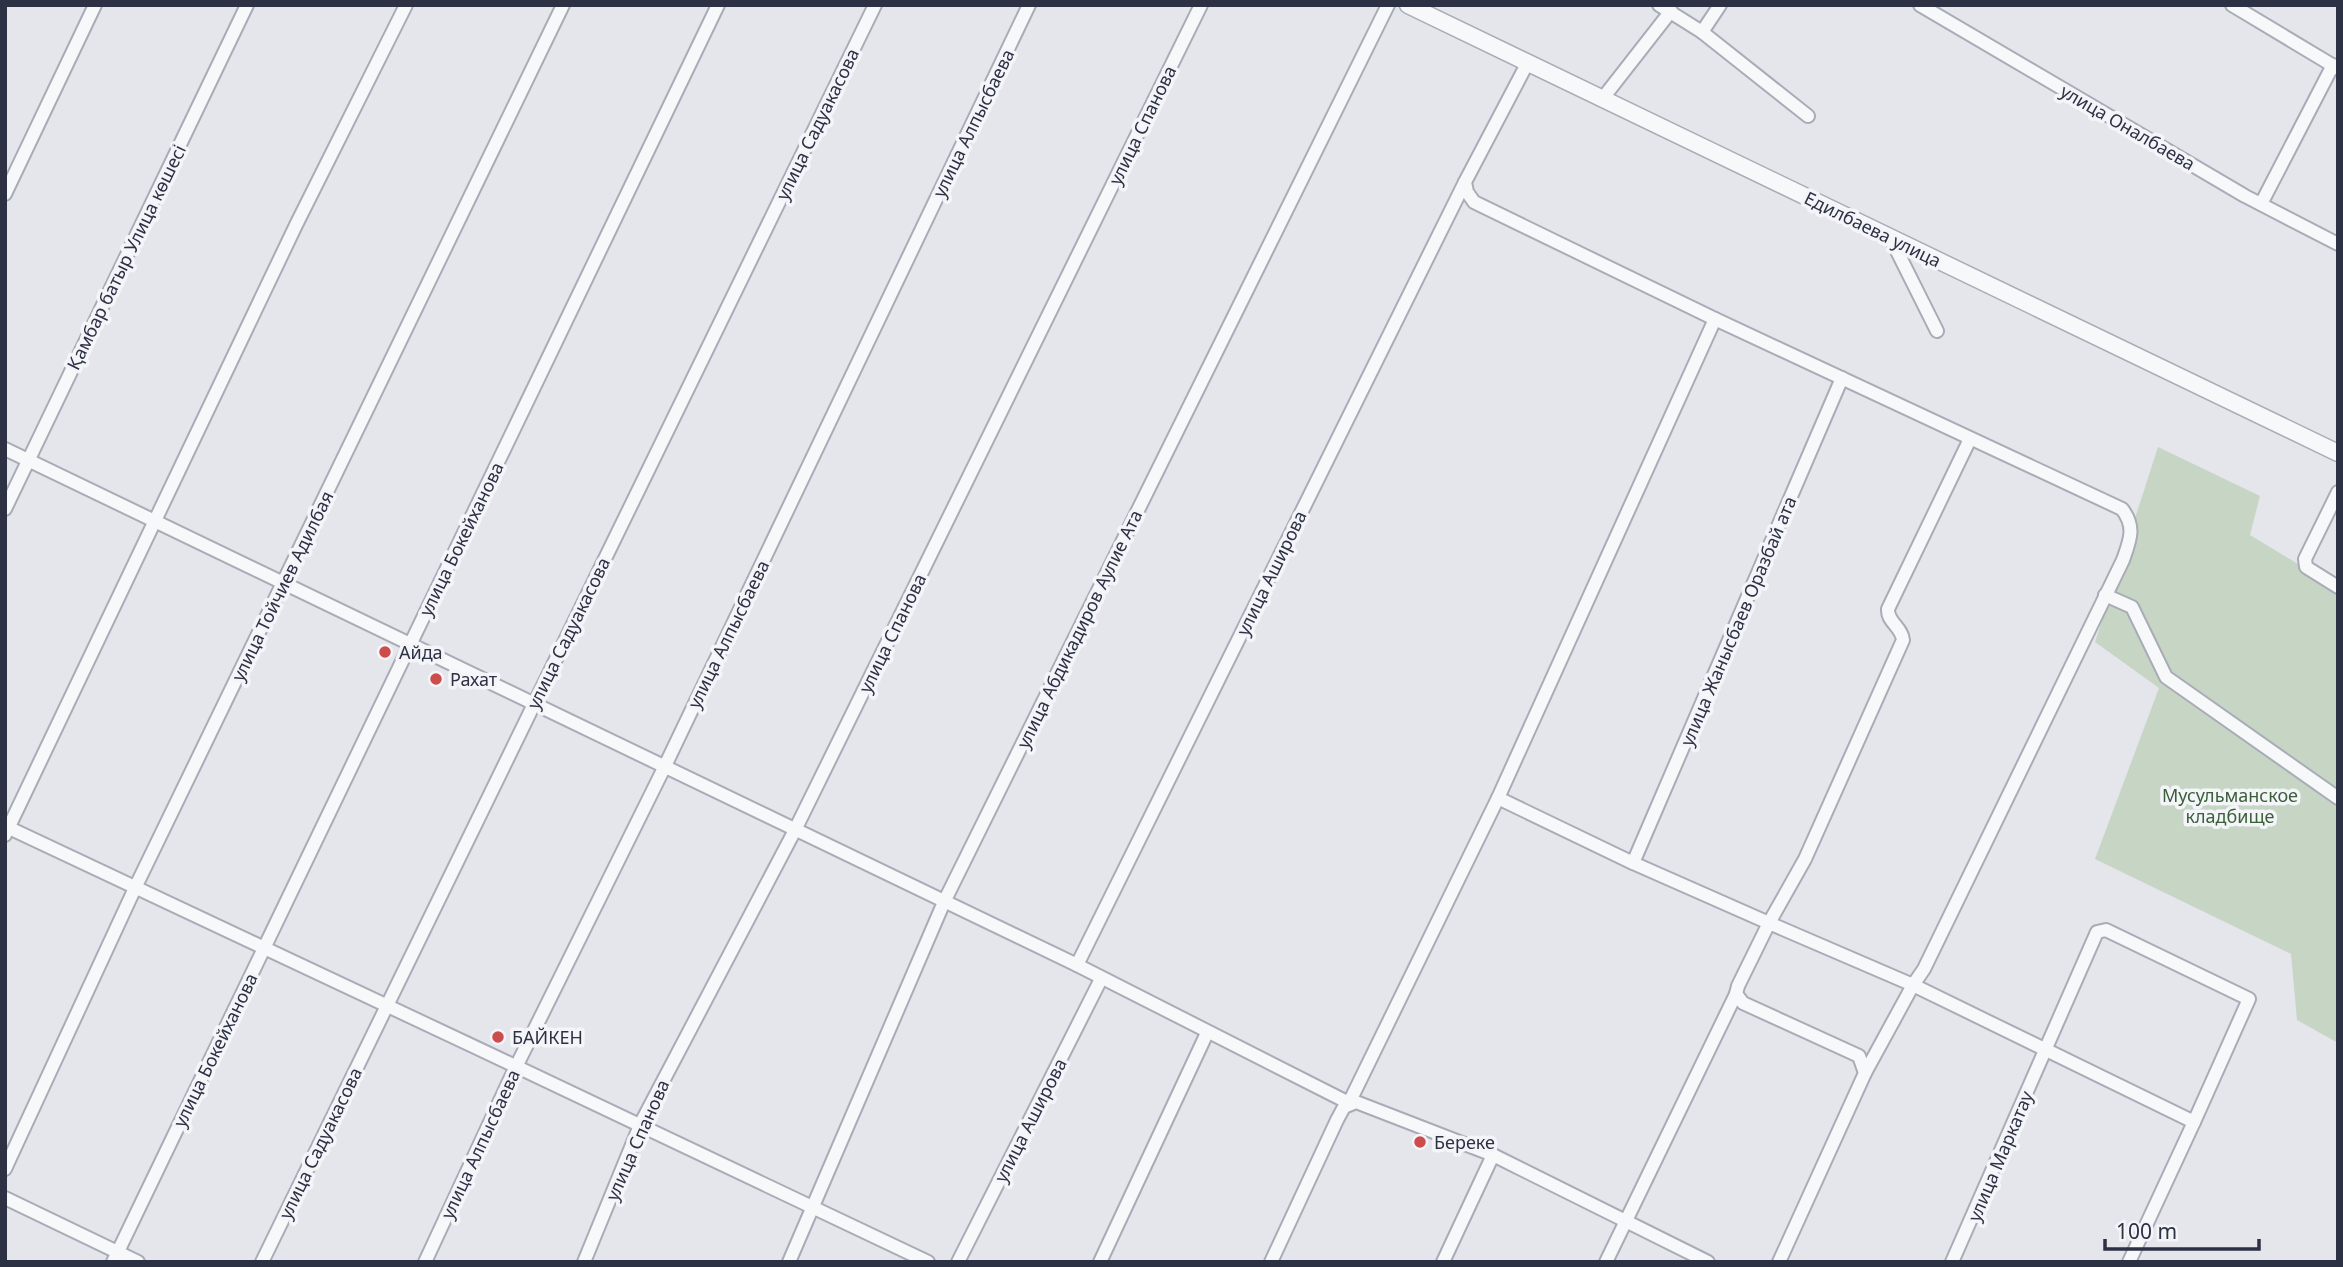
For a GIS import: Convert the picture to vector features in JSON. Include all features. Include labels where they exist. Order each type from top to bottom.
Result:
[{"type":"street","points":[[5,194],[95,5]]},
{"type":"street","name":"Қамбар батыр Улица көшесі","points":[[5,509],[247,5]]},
{"type":"street","points":[[406,5],[290,237],[7,830],[517,1064],[928,1262]]},
{"type":"street","name":"улица Тойчиев Адилбая","points":[[5,1169],[135,888],[564,5]]},
{"type":"street","name":"улица Бокейханова","points":[[115,1257],[718,5]]},
{"type":"street","name":"улица Садуакасова","points":[[262,1262],[875,5]]},
{"type":"street","name":"улица Алпысбаева","points":[[425,1262],[517,1064],[664,768],[1029,5]]},
{"type":"street","name":"улица Спанова","points":[[584,1262],[641,1123],[795,830],[1201,5]]},
{"type":"street","name":"улица Абдикадиров Аулие Ата","points":[[789,1262],[944,902],[1388,5]]},
{"type":"street","name":"Едилбаева улица","points":[[1408,5],[2338,453]]},
{"type":"street","points":[[1702,32],[1720,5]]},
{"type":"street","name":"улица Оналбаева","points":[[1920,5],[2261,204],[2338,244]]},
{"type":"street","points":[[2232,5],[2335,66],[2261,204]]},
{"type":"street","points":[[1603,98],[1665,8],[1702,32],[1808,116]]},
{"type":"street","name":"улица Аширова","points":[[1077,965],[1465,182],[1528,62]]},
{"type":"street","points":[[1465,182],[1467,192],[1474,202],[1715,319],[2122,509],[2130,519],[2132,533],[2105,596],[1930,957],[1865,1073],[1779,1262]]},
{"type":"street","points":[[1890,237],[1937,331]]},
{"type":"street","points":[[1270,1262],[1337,1120],[1349,1103],[1498,798],[1715,319]]},
{"type":"street","name":"улица Жанысбаев Оразбай ата","points":[[1633,863],[1842,378]]},
{"type":"street","points":[[1606,1262],[1769,923],[1805,859],[1903,640],[1901,630],[1889,618],[1888,609],[1970,439]]},
{"type":"street","points":[[5,449],[282,584],[534,701],[664,768],[1077,965],[1206,1033],[1349,1103],[1356,1102],[1493,1155],[1707,1262]]},
{"type":"street","points":[[2338,492],[2305,559],[2306,567],[2338,587]]},
{"type":"street","points":[[2105,596],[2132,607],[2166,677],[2338,798]]},
{"type":"street","points":[[1498,798],[1633,863],[1913,985],[2194,1122],[2129,1262]]},
{"type":"street","name":"улица Маркатау","points":[[1952,1262],[2097,932],[2106,930],[2249,999],[2194,1122]]},
{"type":"street","name":"улица Аширова","points":[[958,1262],[1101,978]]},
{"type":"street","points":[[1737,994],[1743,1003],[1859,1056],[1865,1073]]},
{"type":"street","points":[[1100,1262],[1206,1033]]},
{"type":"street","points":[[1443,1262],[1493,1155]]},
{"type":"street","points":[[5,1198],[115,1257],[138,1262]]},
{"type":"green space","name":"Мусульманское кладбище","points":[[2158,447],[2260,496],[2250,535],[2338,588],[2338,1043],[2297,1020],[2291,954],[2095,859],[2159,688],[2095,642]]},
{"type":"place","name":"Айда","points":[[385,652]]},
{"type":"place","name":"Рахат","points":[[436,679]]},
{"type":"place","name":"БАЙКЕН","points":[[498,1037]]},
{"type":"place","name":"Береке","points":[[1420,1142]]}]
